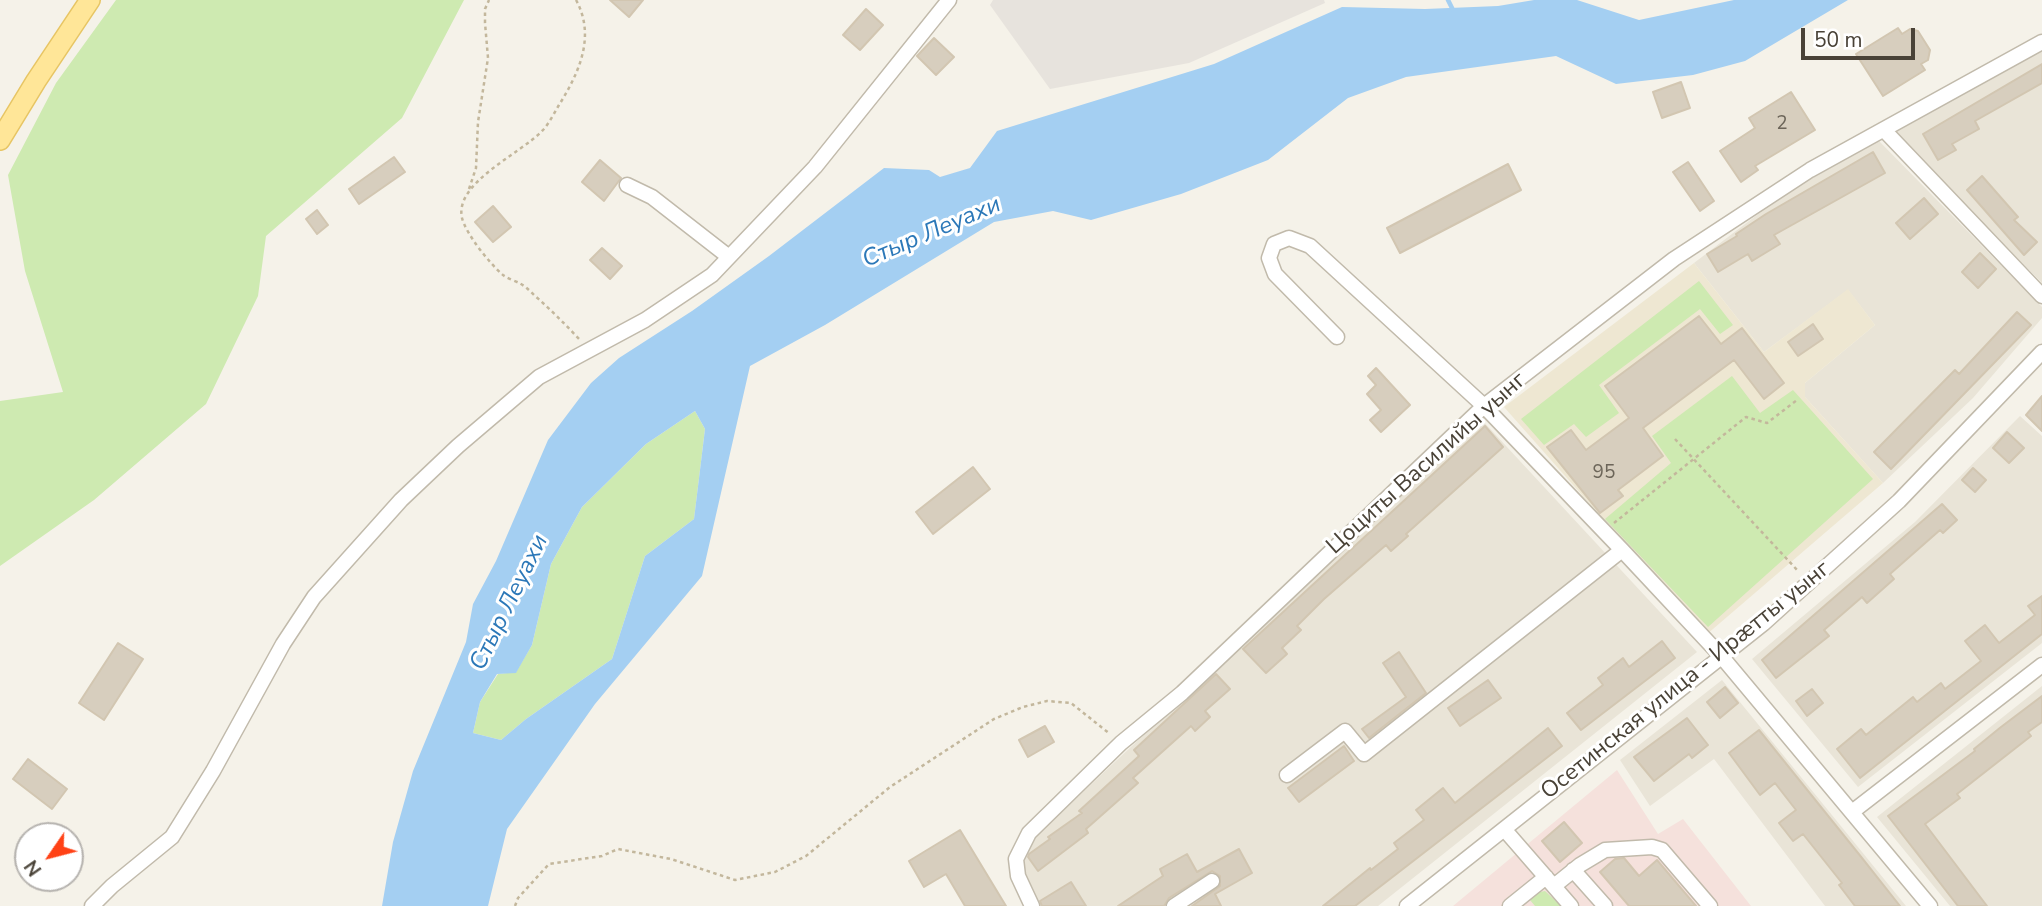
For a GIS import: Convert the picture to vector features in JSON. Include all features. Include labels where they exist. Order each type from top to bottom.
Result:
[{"type":"main road","points":[[0,140],[90,0]]},
{"type":"street","points":[[92,906],[172,837],[213,771],[283,644],[314,597],[401,500],[458,446],[539,377],[656,312],[712,275],[815,167],[949,0]]},
{"type":"street","name":"Цоциты Василийы уынг","points":[[1032,906],[1018,876],[1016,859],[1030,833],[1121,743],[1182,692],[1484,406],[1674,259],[1810,170],[2042,42]]},
{"type":"street","points":[[1884,130],[2042,296]]},
{"type":"street","points":[[627,185],[652,197],[729,257]]},
{"type":"street","points":[[1337,337],[1275,274],[1269,258],[1274,244],[1289,238],[1310,246],[1484,406],[1722,657],[1930,906]]},
{"type":"street","name":"Осетинская улица - Ирæтты уынг","points":[[1407,906],[1722,657],[1809,583],[1899,501],[2042,352]]},
{"type":"street","points":[[1287,775],[1345,732],[1364,754],[1622,550]]},
{"type":"street","points":[[1852,812],[2042,664]]},
{"type":"street","points":[[1504,829],[1571,906]]},
{"type":"street","points":[[1515,904],[1605,850],[1652,846],[1662,850],[1710,906]]},
{"type":"street","points":[[1573,870],[1605,906]]},
{"type":"street","points":[[1174,906],[1212,881]]},
{"type":"path","points":[[489,0],[485,9],[488,58],[478,122],[476,168],[462,206],[462,218],[469,233],[504,276],[530,291],[589,350]]},
{"type":"path","points":[[467,192],[477,181],[543,130],[567,92],[578,72],[585,49],[582,11],[576,0]]},
{"type":"path","points":[[1604,531],[1746,417],[1767,423],[1797,400]]},
{"type":"path","points":[[1675,439],[1809,583]]},
{"type":"path","points":[[514,906],[549,864],[601,856],[618,849],[671,859],[735,880],[775,872],[806,856],[890,787],[994,719],[1023,707],[1048,701],[1070,704],[1121,743]]},
{"type":"shaded area","points":[[993,0],[1324,0],[1325,3],[1189,63],[1050,89],[990,5]]},
{"type":"shaded area","points":[[2042,47],[2042,283],[1893,132]]},
{"type":"shaded area","points":[[1879,141],[2042,307],[2042,318],[1973,398],[1883,483],[1805,397],[1805,383],[1875,325],[1848,290],[1764,352],[1694,263],[1787,192]]},
{"type":"shaded area","points":[[1694,263],[1764,352],[1848,289],[1875,325],[1805,383],[1805,397],[1883,483],[1706,635],[1504,407]]},
{"type":"shaded area","points":[[2020,416],[2042,436],[2042,643],[1858,787],[1752,659],[1915,522]]},
{"type":"shaded area","points":[[1481,419],[1697,652],[1378,906],[1035,906],[1030,898],[1022,860],[1037,835]]},
{"type":"shaded area","points":[[1722,680],[1906,906],[1825,906],[1714,759],[1650,806],[1620,760]]},
{"type":"shaded area","points":[[2042,686],[2042,906],[1950,906],[1877,817]]},
{"type":"shaded area","points":[[1617,770],[1658,834],[1683,819],[1751,906],[1453,906]]},
{"type":"green space","points":[[116,0],[464,0],[402,118],[266,236],[258,296],[206,404],[94,500],[0,566],[0,401],[63,392],[25,271],[8,175],[56,83]]},
{"type":"green space","points":[[1699,281],[1733,325],[1720,334],[1700,309],[1599,385],[1619,413],[1586,437],[1574,424],[1544,445],[1521,419]]},
{"type":"green space","points":[[1732,376],[1760,413],[1793,390],[1873,479],[1708,627],[1605,519],[1671,463],[1652,436]]},
{"type":"green space","points":[[695,411],[705,429],[694,519],[645,556],[612,659],[526,719],[501,740],[473,733],[480,702],[498,674],[516,672],[532,645],[551,564],[582,507],[646,444]]},
{"type":"green space","points":[[1545,891],[1561,906],[1535,906],[1530,900]]},
{"type":"water","name":"Стыр Леуахи","points":[[1534,0],[1577,0],[1639,20],[1734,0],[1848,0],[1745,61],[1693,75],[1616,84],[1556,56],[1406,77],[1348,98],[1268,160],[1181,194],[1091,220],[1053,211],[994,222],[825,325],[750,366],[702,576],[595,704],[507,829],[488,906],[382,906],[393,842],[413,771],[466,642],[473,604],[496,561],[548,440],[591,383],[619,358],[692,311],[769,256],[884,168],[929,170],[940,177],[970,168],[997,131],[1214,64],[1342,7],[1425,9],[1498,6]],"holes":[[[695,411],[705,429],[694,519],[645,556],[612,659],[526,719],[501,740],[473,733],[480,702],[497,674],[516,673],[532,645],[551,564],[582,507],[646,444]]]},
{"type":"building","points":[[610,0],[643,0],[629,17]]},
{"type":"building","points":[[866,9],[883,25],[860,50],[843,35]]},
{"type":"building","points":[[1898,28],[1902,34],[1910,29],[1918,31],[1930,50],[1928,60],[1921,64],[1925,70],[1883,96],[1856,54]]},
{"type":"building","points":[[934,38],[954,57],[936,75],[917,56]]},
{"type":"building","points":[[2042,64],[2042,83],[1975,121],[1979,129],[1952,144],[1956,150],[1938,160],[1923,134]]},
{"type":"building","points":[[1681,82],[1690,108],[1662,118],[1653,92]]},
{"type":"building","points":[[1791,92],[1815,130],[1755,166],[1758,170],[1741,182],[1720,151],[1755,128],[1749,118]]},
{"type":"building","points":[[1873,152],[1885,173],[1774,235],[1780,244],[1752,261],[1748,254],[1718,272],[1707,254],[1766,214]]},
{"type":"building","points":[[394,157],[405,172],[359,204],[349,189]]},
{"type":"building","points":[[600,160],[621,178],[604,201],[582,182]]},
{"type":"building","points":[[1688,162],[1714,201],[1700,211],[1673,172]]},
{"type":"building","points":[[1508,164],[1521,190],[1400,253],[1387,228]]},
{"type":"building","points":[[1982,176],[2018,217],[2014,220],[2037,242],[2024,255],[1967,190]]},
{"type":"building","points":[[1924,198],[1938,214],[1910,239],[1896,223]]},
{"type":"building","points":[[493,206],[511,227],[493,242],[475,222]]},
{"type":"building","points":[[317,210],[328,225],[317,234],[306,219]]},
{"type":"building","points":[[602,248],[622,266],[610,279],[590,260]]},
{"type":"building","points":[[1980,253],[1996,269],[1978,288],[1962,272]]},
{"type":"building","points":[[2017,312],[2031,325],[1891,469],[1874,452],[1955,370],[1959,374]]},
{"type":"building","points":[[1699,316],[1721,344],[1742,328],[1784,383],[1764,399],[1734,360],[1643,428],[1663,456],[1618,490],[1623,496],[1600,513],[1547,447],[1571,430],[1586,450],[1629,418],[1605,386]]},
{"type":"building","points":[[1813,324],[1823,339],[1798,356],[1788,342]]},
{"type":"building","points":[[1376,368],[1410,405],[1381,432],[1370,420],[1381,410],[1367,394],[1376,385],[1368,376]]},
{"type":"building","points":[[2042,396],[2042,431],[2026,415]]},
{"type":"building","points":[[1485,426],[1503,447],[1406,534],[1408,536],[1391,551],[1386,545],[1324,599],[1297,626],[1301,630],[1282,648],[1287,654],[1266,673],[1243,649]]},
{"type":"building","points":[[2007,432],[2024,448],[2009,463],[1993,448]]},
{"type":"building","points":[[973,467],[990,489],[933,534],[916,512]]},
{"type":"building","points":[[1973,468],[1986,480],[1975,492],[1962,480]]},
{"type":"building","points":[[1942,504],[1957,520],[1943,533],[1940,530],[1890,574],[1894,579],[1867,603],[1862,597],[1824,630],[1829,636],[1776,678],[1762,660]]},
{"type":"building","points":[[2042,596],[2042,634],[1860,778],[1837,749],[1861,729],[1866,735],[1913,697],[1917,702],[1941,683],[1945,689],[1981,661],[1965,641],[1985,625],[1999,643],[2035,615],[2028,606]]},
{"type":"building","points":[[1662,641],[1675,658],[1581,730],[1567,713],[1603,685],[1598,678],[1623,658],[1629,667]]},
{"type":"building","points":[[118,643],[143,659],[104,720],[79,703]]},
{"type":"building","points":[[1399,652],[1426,693],[1369,738],[1362,729],[1406,697],[1383,663]]},
{"type":"building","points":[[1216,674],[1230,689],[1205,711],[1210,717],[1195,731],[1191,726],[1133,778],[1138,783],[1086,829],[1088,833],[1038,871],[1028,857],[1029,854],[1082,813],[1079,811],[1139,756],[1134,750]]},
{"type":"building","points":[[1488,680],[1501,698],[1460,726],[1448,708]]},
{"type":"building","points":[[1725,687],[1738,703],[1720,718],[1707,702]]},
{"type":"building","points":[[1812,689],[1823,703],[1807,716],[1796,701]]},
{"type":"building","points":[[2042,696],[2042,722],[2028,732],[2031,736],[1957,794],[1960,798],[1925,824],[1987,906],[1958,906],[1888,816],[1975,751],[1974,749]]},
{"type":"building","points":[[1687,718],[1708,745],[1692,758],[1689,754],[1654,781],[1634,757]]},
{"type":"building","points":[[1045,726],[1054,742],[1028,757],[1019,740]]},
{"type":"building","points":[[1548,728],[1562,746],[1355,906],[1323,906],[1398,849],[1394,843],[1424,820],[1416,810],[1443,788],[1455,803]]},
{"type":"building","points":[[1759,730],[1900,906],[1855,906],[1839,885],[1842,883],[1803,834],[1793,841],[1779,823],[1796,810],[1775,783],[1760,795],[1729,753]]},
{"type":"building","points":[[1344,746],[1354,761],[1299,802],[1288,788]]},
{"type":"building","points":[[28,759],[67,789],[52,809],[13,779]]},
{"type":"building","points":[[1564,822],[1582,843],[1560,862],[1542,841]]},
{"type":"building","points":[[960,830],[1006,906],[965,906],[946,874],[924,887],[909,861]]},
{"type":"building","points":[[1239,849],[1252,873],[1215,894],[1221,906],[1192,906],[1220,886],[1220,876],[1212,871],[1169,898],[1164,906],[1118,906],[1163,876],[1160,869],[1187,854],[1197,872]]},
{"type":"building","points":[[1624,858],[1639,876],[1657,860],[1696,906],[1629,906],[1600,872],[1615,859]]},
{"type":"building","points":[[1071,882],[1086,906],[1042,906],[1040,901]]},
{"type":"waterway","points":[[1448,0],[1454,12]]}]
